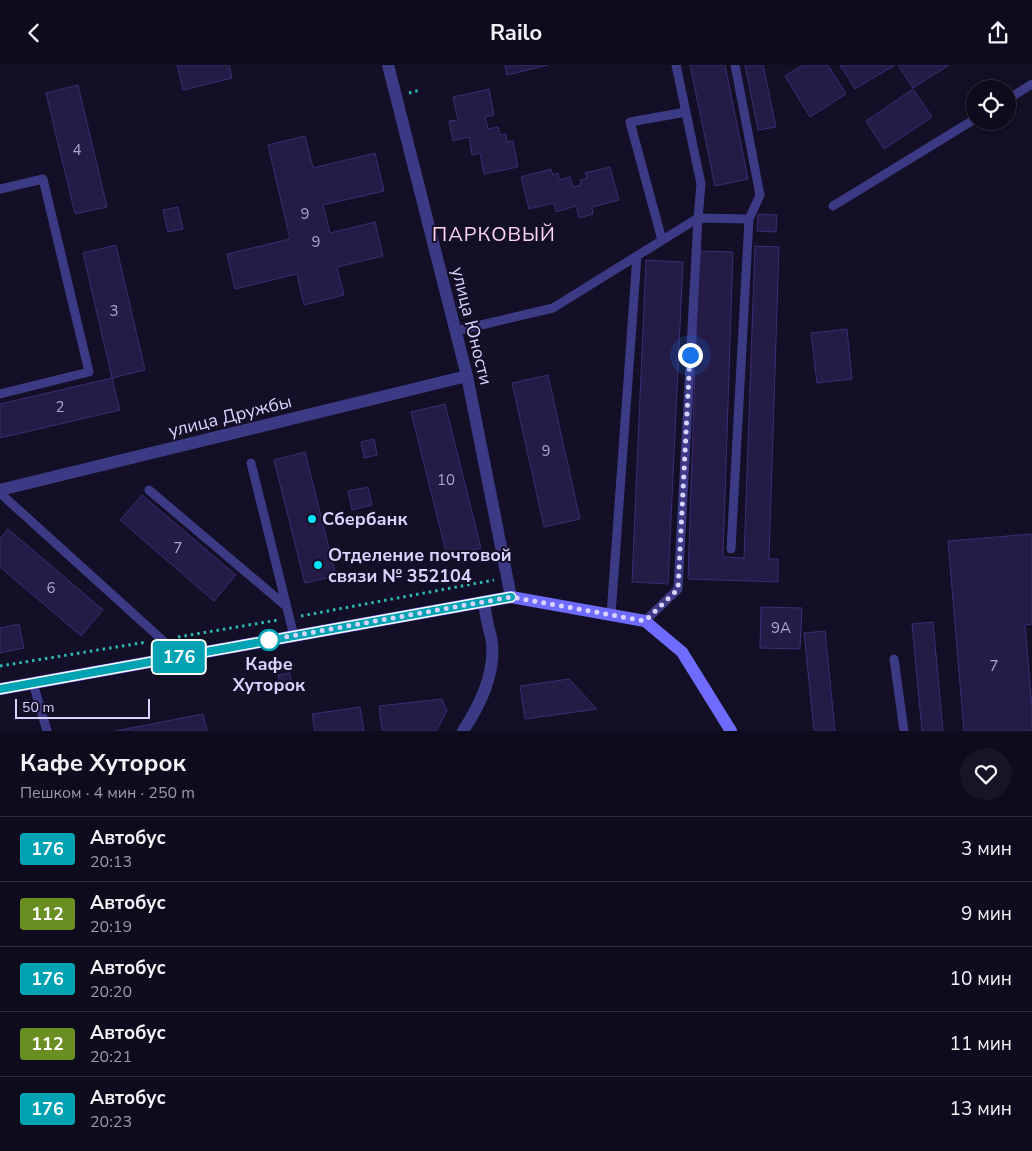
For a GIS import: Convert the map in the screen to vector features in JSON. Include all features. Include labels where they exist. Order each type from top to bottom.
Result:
[{"type":"main road","points":[[0,689],[511,597],[645,621],[682,652],[731,731]]},
{"type":"street","name":"улица Юности","points":[[388,65],[467,376],[511,597]]},
{"type":"street","name":"улица Дружбы","points":[[0,491],[467,376]]},
{"type":"street","points":[[463,731],[473,716],[486,689],[492,666],[492,643],[484,602]]},
{"type":"lane","points":[[645,621],[678,589],[701,184],[676,65]]},
{"type":"lane","points":[[731,549],[749,219],[760,195],[735,65]]},
{"type":"lane","points":[[1016,94],[1032,84]]},
{"type":"lane","points":[[662,240],[630,122],[686,112]]},
{"type":"lane","points":[[833,206],[966,125]]},
{"type":"lane","points":[[0,189],[42,179],[89,372],[0,394]]},
{"type":"lane","points":[[456,331],[553,308],[698,218],[749,219]]},
{"type":"lane","points":[[611,615],[636,256]]},
{"type":"lane","points":[[251,463],[294,636]]},
{"type":"lane","points":[[149,489],[286,606]]},
{"type":"lane","points":[[0,491],[180,656]]},
{"type":"lane","points":[[894,659],[904,731]]},
{"type":"lane","points":[[33,683],[47,731]]},
{"type":"path","points":[[0,666],[289,618],[507,577]]},
{"type":"building","points":[[177,65],[229,65],[232,78],[183,90]]},
{"type":"building","points":[[505,65],[548,65],[507,75]]},
{"type":"building","points":[[690,65],[725,65],[748,179],[715,186]]},
{"type":"building","points":[[745,65],[763,65],[776,127],[758,130]]},
{"type":"building","points":[[803,65],[828,65],[846,94],[810,117],[785,76]]},
{"type":"building","points":[[840,65],[895,65],[855,89]]},
{"type":"building","points":[[898,65],[949,65],[913,88]]},
{"type":"building","points":[[78,85],[107,207],[75,214],[46,93]]},
{"type":"building","points":[[489,89],[494,115],[485,117],[488,129],[498,127],[500,135],[506,134],[507,142],[513,141],[518,167],[484,174],[480,153],[472,155],[469,137],[453,141],[449,121],[458,120],[453,97]]},
{"type":"building","points":[[913,89],[932,117],[884,149],[866,121]]},
{"type":"building","points":[[305,136],[313,168],[375,153],[384,191],[323,205],[330,233],[375,222],[383,256],[337,267],[344,295],[304,305],[297,274],[235,289],[227,254],[290,239],[268,145]]},
{"type":"building","points":[[610,167],[619,200],[592,207],[593,214],[579,218],[576,206],[556,212],[554,203],[529,209],[521,177],[551,169],[553,175],[558,173],[559,180],[570,177],[573,187],[581,185],[580,180],[587,178],[585,173]]},
{"type":"building","points":[[178,207],[183,229],[168,232],[163,210]]},
{"type":"building","points":[[758,214],[777,215],[776,232],[757,231]]},
{"type":"building","points":[[116,245],[145,370],[112,378],[83,253]]},
{"type":"building","points":[[755,246],[779,247],[769,559],[778,559],[778,582],[688,579],[699,251],[733,252],[723,557],[744,558]]},
{"type":"building","points":[[646,260],[683,262],[668,584],[632,582]]},
{"type":"building","points":[[847,329],[852,379],[817,383],[811,333]]},
{"type":"building","points":[[548,375],[580,519],[544,527],[512,383]]},
{"type":"building","points":[[112,378],[120,410],[0,438],[0,404]]},
{"type":"building","points":[[445,404],[481,548],[447,556],[411,412]]},
{"type":"building","points":[[374,439],[377,455],[364,458],[361,442]]},
{"type":"building","points":[[305,452],[336,576],[305,583],[274,460]]},
{"type":"building","points":[[368,487],[372,505],[352,510],[348,491]]},
{"type":"building","points":[[142,495],[236,575],[214,601],[120,520]]},
{"type":"building","points":[[8,529],[103,610],[81,636],[0,567],[0,539]]},
{"type":"building","points":[[1032,534],[1032,624],[1025,625],[1032,706],[1032,731],[964,731],[948,541]]},
{"type":"building","points":[[761,607],[802,608],[800,649],[760,648]]},
{"type":"building","points":[[933,622],[943,731],[922,731],[912,624]]},
{"type":"building","points":[[19,624],[24,648],[0,653],[0,628]]},
{"type":"building","points":[[825,631],[835,731],[814,731],[804,633]]},
{"type":"building","points":[[290,673],[291,681],[280,684],[278,675]]},
{"type":"building","points":[[569,679],[597,709],[525,719],[520,686]]},
{"type":"building","points":[[442,699],[447,711],[436,731],[382,731],[379,706]]},
{"type":"building","points":[[360,707],[364,731],[315,731],[312,714]]},
{"type":"building","points":[[203,714],[207,731],[115,731]]},
{"type":"bus line","name":"176","points":[[0,689],[511,597]]},
{"type":"place","name":"Сбербанк","points":[[312,519]]},
{"type":"place","name":"Отделение почтовой связи № 352104","points":[[318,565]]},
{"type":"place","name":"Кафе Хуторок","points":[[269,640]]},
{"type":"district","name":"ПАРКОВЫЙ","points":[[494,234]]},
{"type":"route","points":[[269,640],[511,597],[645,621],[678,589],[690,355]]}]
